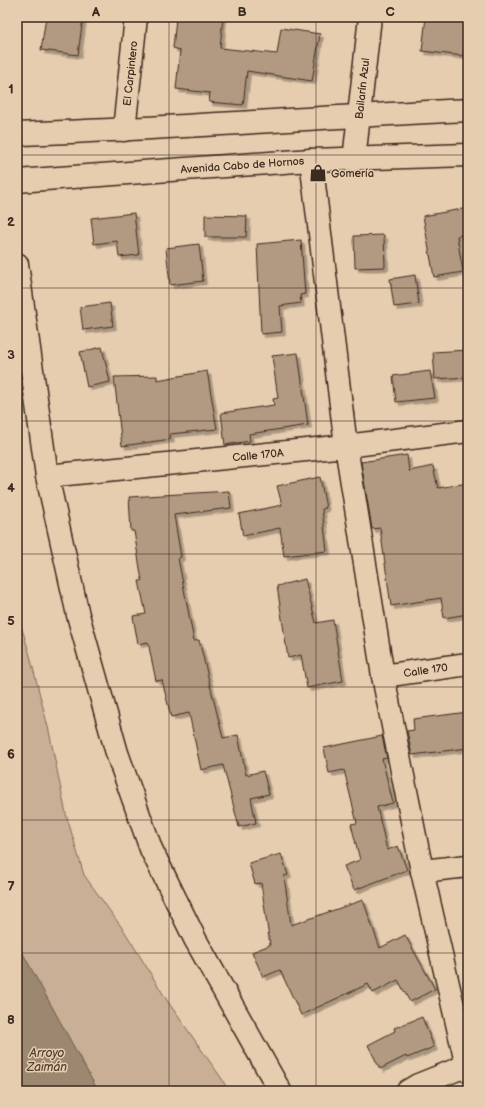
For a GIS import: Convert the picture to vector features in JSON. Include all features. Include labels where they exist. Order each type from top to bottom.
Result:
[{"type":"street","name":"El Carpintero","points":[[124,130],[136,17]]},
{"type":"street","name":"Bailarín Azul","points":[[354,160],[370,17]]},
{"type":"street","points":[[17,134],[124,130],[359,115],[468,110]]},
{"type":"street","name":"Avenida Cabo de Hornos","points":[[17,180],[311,160],[354,160],[468,155]]},
{"type":"street","points":[[311,160],[346,446],[383,676],[422,872],[467,1067],[418,1085],[408,1091]]},
{"type":"street","points":[[17,264],[48,476],[78,615],[117,753],[151,849],[195,938],[280,1091]]},
{"type":"street","name":"Calle 170A","points":[[48,476],[346,446],[468,431]]},
{"type":"street","name":"Calle 170","points":[[383,676],[468,664]]},
{"type":"street","points":[[422,872],[468,866]]},
{"type":"shaded area","points":[[17,612],[29,652],[49,731],[66,814],[84,875],[125,932],[168,1002],[222,1079],[228,1091],[98,1091],[17,945]]},
{"type":"water","name":"Arroyo Zaimán","points":[[17,945],[22,952],[98,1091],[17,1091]]},
{"type":"building","points":[[46,17],[83,17],[78,55],[41,50]]},
{"type":"building","points":[[188,17],[223,17],[220,48],[277,54],[281,28],[320,34],[312,81],[247,71],[243,105],[209,102],[210,93],[176,89],[180,50],[173,48],[176,18],[188,19]]},
{"type":"building","points":[[426,17],[467,17],[463,56],[422,51]]},
{"type":"building","points":[[468,208],[468,233],[457,236],[463,272],[434,277],[423,216]]},
{"type":"building","points":[[134,213],[139,255],[119,257],[117,241],[94,244],[91,218]]},
{"type":"building","points":[[205,215],[247,216],[246,237],[205,237]]},
{"type":"building","points":[[384,235],[385,267],[355,268],[354,236]]},
{"type":"building","points":[[301,240],[305,294],[300,295],[301,303],[280,306],[282,332],[261,334],[257,244]]},
{"type":"building","points":[[199,244],[203,281],[170,285],[166,248]]},
{"type":"building","points":[[415,275],[419,304],[394,307],[390,279]]},
{"type":"building","points":[[110,303],[113,326],[83,330],[80,307]]},
{"type":"building","points":[[102,347],[110,382],[87,387],[80,352]]},
{"type":"building","points":[[468,350],[468,377],[435,379],[433,352]]},
{"type":"building","points":[[298,353],[308,425],[249,434],[250,441],[225,445],[221,413],[274,405],[273,399],[278,398],[272,356]]},
{"type":"building","points":[[207,371],[217,429],[170,434],[171,439],[122,446],[114,377],[157,376],[157,380]]},
{"type":"building","points":[[430,371],[435,398],[396,402],[393,376]]},
{"type":"building","points":[[407,455],[409,471],[433,466],[438,488],[468,483],[468,614],[444,618],[441,598],[391,606],[380,528],[372,529],[361,462]]},
{"type":"building","points":[[320,477],[326,508],[322,509],[327,551],[284,556],[280,528],[243,536],[239,514],[282,505],[277,486]]},
{"type":"building","points":[[229,491],[231,508],[174,515],[181,557],[178,558],[194,641],[199,640],[223,738],[238,735],[246,775],[263,771],[269,794],[251,798],[256,823],[239,827],[223,765],[201,770],[189,713],[171,717],[162,680],[156,681],[148,642],[138,644],[133,616],[146,614],[139,581],[142,581],[134,531],[131,531],[129,497]]},
{"type":"building","points":[[305,579],[316,623],[333,620],[343,681],[307,688],[301,655],[288,658],[277,586]]},
{"type":"building","points":[[468,712],[468,748],[412,755],[407,731],[414,730],[413,719]]},
{"type":"building","points":[[382,736],[387,758],[382,759],[393,803],[377,807],[387,850],[398,846],[407,870],[354,890],[344,866],[360,860],[351,824],[357,823],[344,770],[329,773],[324,748]]},
{"type":"building","points":[[281,854],[288,875],[284,876],[291,925],[363,900],[380,948],[405,935],[435,989],[410,1002],[398,980],[373,993],[368,984],[301,1015],[280,970],[263,977],[252,952],[270,945],[261,883],[255,884],[249,863]]},
{"type":"building","points":[[422,1017],[434,1047],[407,1058],[406,1056],[380,1069],[368,1045],[395,1031],[394,1028]]},
{"type":"place","name":"Gomería","points":[[318,173]]}]
